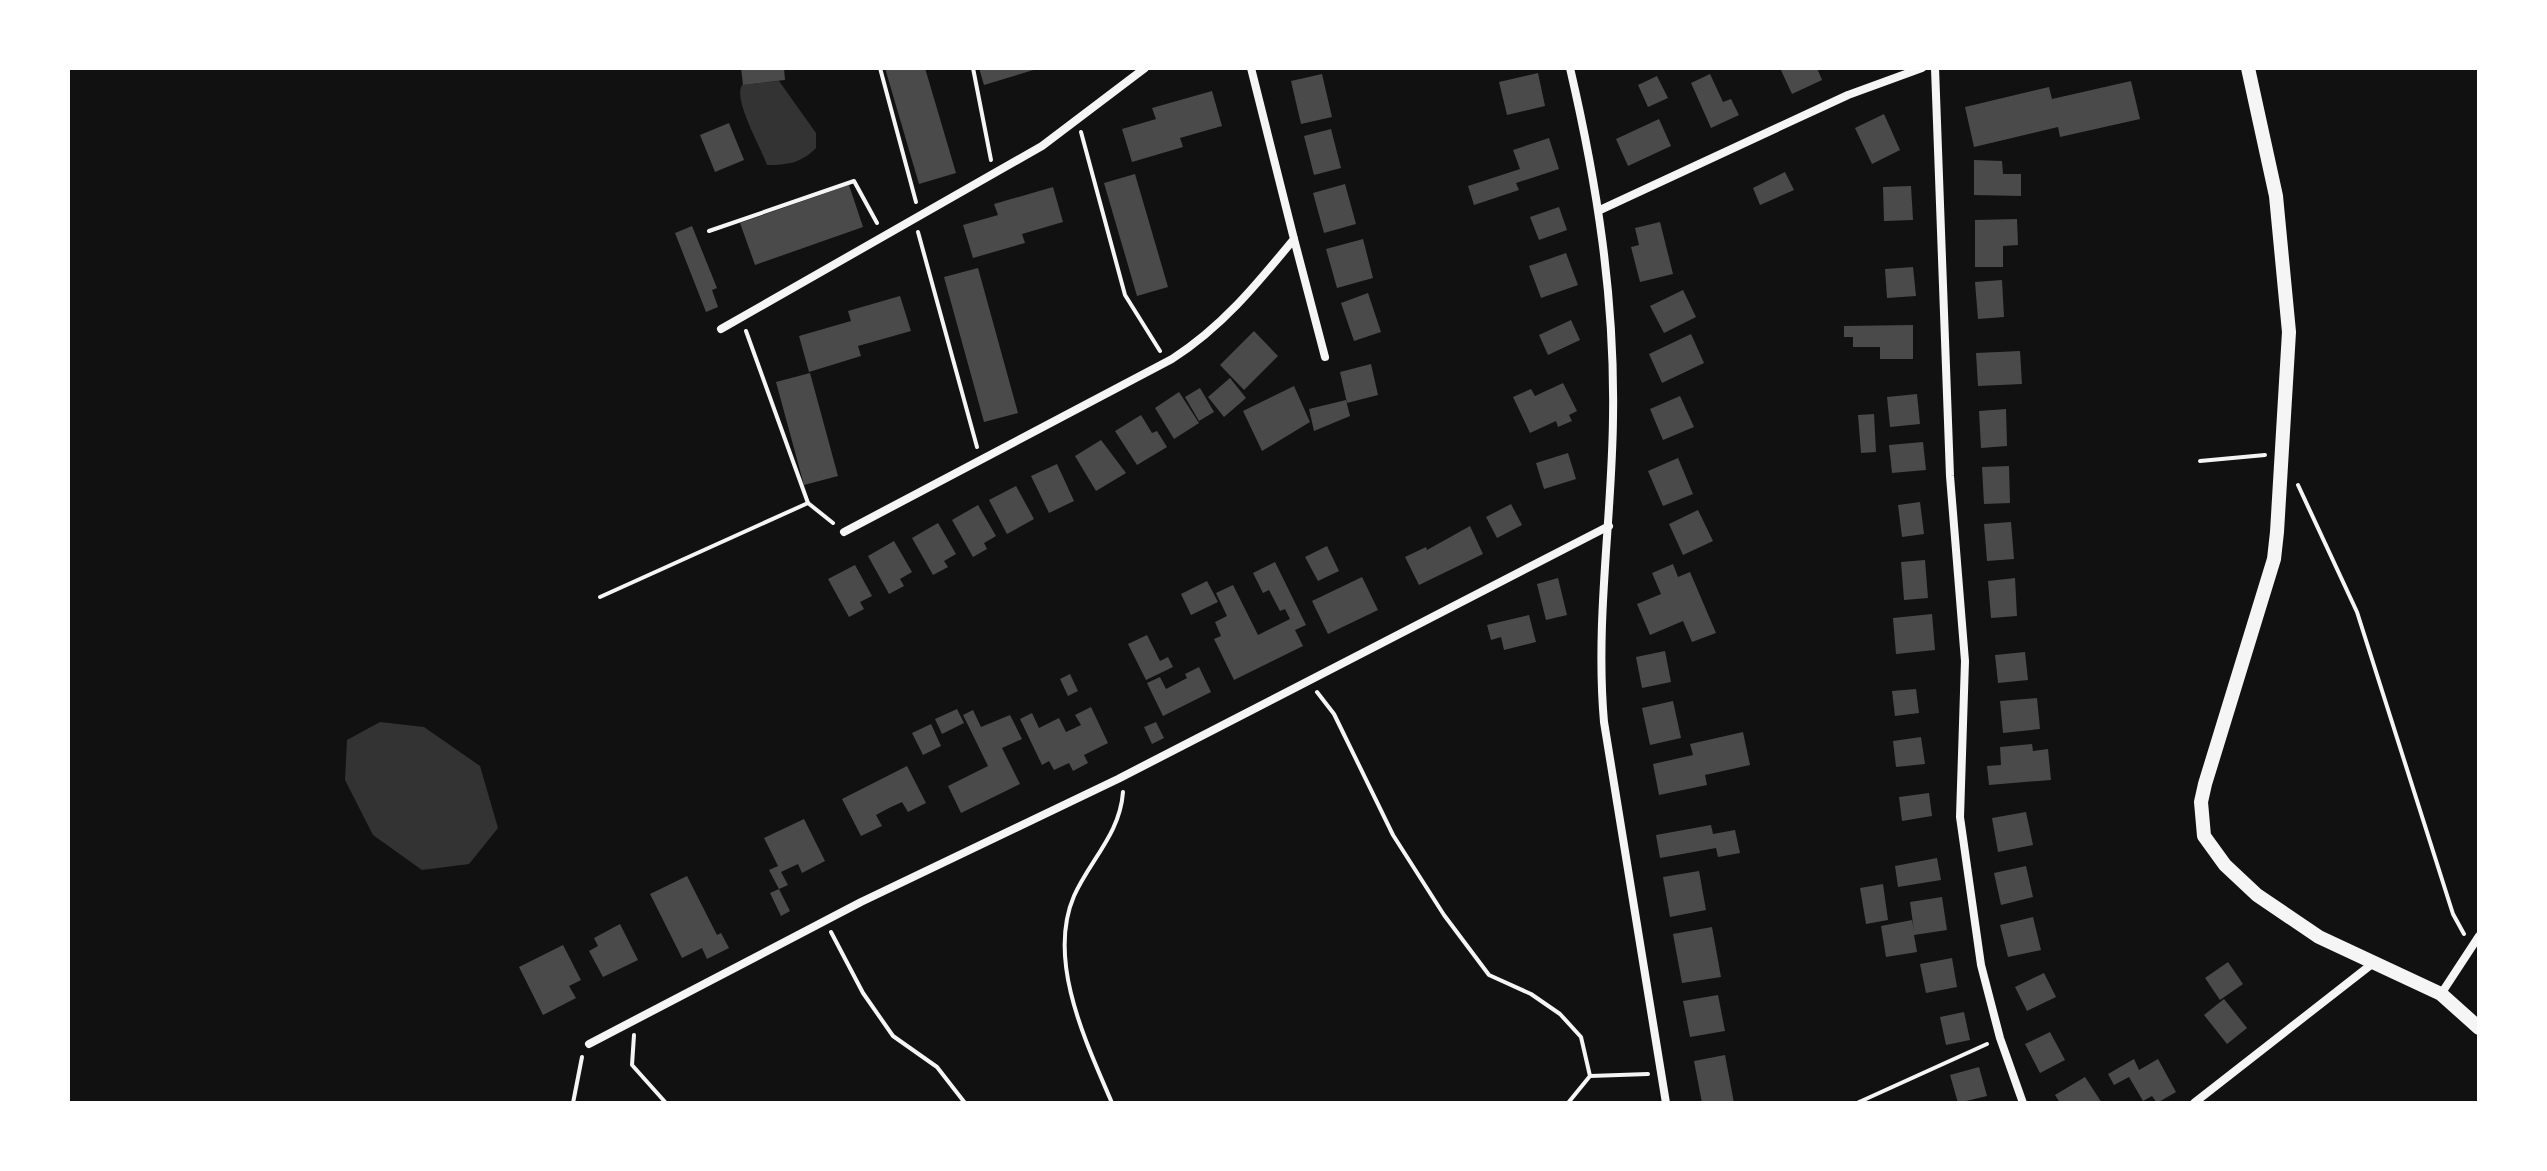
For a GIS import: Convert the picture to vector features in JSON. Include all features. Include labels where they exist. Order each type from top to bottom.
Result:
[{"type":"street","points":[[721,329],[1078,122],[1145,68]]},
{"type":"street","points":[[1251,68],[1325,357]]},
{"type":"street","points":[[1570,68],[1600,210],[1609,276],[1614,367],[1601,663],[1604,722],[1666,1103]]},
{"type":"street","points":[[1600,210],[1848,95],[1922,68]]},
{"type":"street","points":[[1935,68],[1950,476],[1965,661],[1960,817],[1973,923],[2000,1038],[2023,1103]]},
{"type":"street","points":[[2248,68],[2282,234],[2289,332],[2282,453],[2274,559],[2205,784],[2201,821],[2213,851],[2257,895],[2319,937],[2441,994],[2479,1028]]},
{"type":"street","points":[[844,532],[1168,362],[1221,323],[1294,239]]},
{"type":"street","points":[[589,1044],[818,925],[1118,779],[1609,526]]},
{"type":"street","points":[[2441,994],[2475,950],[2479,936]]},
{"type":"street","points":[[2194,1103],[2372,964]]},
{"type":"path","points":[[880,68],[981,461]]},
{"type":"path","points":[[973,68],[993,174]]},
{"type":"path","points":[[1078,122],[1125,295],[1168,362]]},
{"type":"path","points":[[709,231],[854,181],[885,236]]},
{"type":"path","points":[[741,317],[808,503],[844,532]]},
{"type":"path","points":[[2200,461],[2282,453]]},
{"type":"path","points":[[2296,481],[2357,612],[2453,914],[2475,950]]},
{"type":"path","points":[[600,597],[808,503]]},
{"type":"path","points":[[1308,681],[1334,714],[1393,835],[1444,915],[1489,975],[1531,994],[1560,1014],[1581,1037],[1590,1076]]},
{"type":"path","points":[[1112,1103],[1077,1021],[1065,949],[1074,896],[1108,844],[1122,807],[1124,790],[1118,779]]},
{"type":"path","points":[[818,925],[833,933],[863,993],[893,1036],[937,1067],[965,1103]]},
{"type":"path","points":[[635,1020],[632,1065],[666,1103]]},
{"type":"path","points":[[1857,1103],[2000,1038]]},
{"type":"path","points":[[573,1103],[578,1066],[589,1044]]},
{"type":"path","points":[[1568,1103],[1590,1076],[1661,1073]]},
{"type":"shaded area","points":[[779,81],[816,133],[816,148],[794,162],[767,165],[744,112],[740,92],[742,85]]},
{"type":"shaded area","points":[[380,722],[424,727],[480,766],[498,828],[469,864],[422,870],[373,835],[345,780],[347,740]]},
{"type":"building","points":[[741,68],[784,68],[785,80],[743,85]]},
{"type":"building","points":[[885,68],[925,68],[956,173],[919,184]]},
{"type":"building","points":[[979,68],[1037,68],[1037,69],[984,85]]},
{"type":"building","points":[[1780,68],[1817,68],[1822,80],[1792,94]]},
{"type":"building","points":[[1538,73],[1545,106],[1507,115],[1499,82]]},
{"type":"building","points":[[1322,74],[1332,117],[1301,124],[1291,81]]},
{"type":"building","points":[[1710,74],[1723,102],[1731,99],[1739,115],[1711,128],[1691,83]]},
{"type":"building","points":[[1657,76],[1668,98],[1648,107],[1638,85]]},
{"type":"building","points":[[2131,81],[2140,119],[2060,137],[2058,127],[1974,147],[1965,107],[2049,87],[2052,99]]},
{"type":"building","points":[[1212,91],[1222,126],[1180,138],[1183,147],[1132,162],[1122,129],[1156,119],[1152,108]]},
{"type":"building","points":[[1884,114],[1900,150],[1872,164],[1855,128]]},
{"type":"building","points":[[1659,119],[1671,146],[1628,166],[1616,139]]},
{"type":"building","points":[[729,123],[744,160],[715,172],[700,135]]},
{"type":"building","points":[[1331,129],[1341,168],[1314,175],[1304,136]]},
{"type":"building","points":[[1549,138],[1559,169],[1516,183],[1519,190],[1474,205],[1468,186],[1520,169],[1513,150]]},
{"type":"building","points":[[1974,160],[2002,161],[2003,174],[2021,174],[2021,196],[1974,195]]},
{"type":"building","points":[[1785,172],[1794,190],[1760,205],[1753,188]]},
{"type":"building","points":[[1135,174],[1168,287],[1137,296],[1104,183]]},
{"type":"building","points":[[1345,184],[1356,224],[1324,233],[1313,193]]},
{"type":"building","points":[[849,185],[863,227],[755,265],[740,223]]},
{"type":"building","points":[[1911,186],[1913,220],[1884,221],[1883,187]]},
{"type":"building","points":[[1053,187],[1063,222],[1022,234],[1025,243],[973,258],[963,225],[998,215],[994,204]]},
{"type":"building","points":[[1559,207],[1567,230],[1539,240],[1530,217]]},
{"type":"building","points":[[2017,219],[2018,245],[2003,246],[2003,267],[1975,267],[1975,220]]},
{"type":"building","points":[[1660,222],[1673,274],[1640,282],[1631,247],[1639,245],[1635,228]]},
{"type":"building","points":[[692,226],[717,288],[712,290],[718,307],[706,312],[675,233]]},
{"type":"building","points":[[1363,239],[1373,278],[1337,288],[1326,249]]},
{"type":"building","points":[[1566,253],[1578,285],[1541,298],[1529,266]]},
{"type":"building","points":[[1913,267],[1916,296],[1887,298],[1885,269]]},
{"type":"building","points":[[978,268],[1018,413],[984,422],[944,277]]},
{"type":"building","points":[[2002,280],[2004,317],[1978,319],[1975,282]]},
{"type":"building","points":[[1683,290],[1696,317],[1664,333],[1650,306]]},
{"type":"building","points":[[1368,293],[1381,332],[1354,341],[1341,303]]},
{"type":"building","points":[[900,296],[911,331],[858,346],[861,356],[809,372],[799,336],[851,321],[848,311]]},
{"type":"building","points":[[1571,320],[1580,340],[1548,355],[1539,335]]},
{"type":"building","points":[[1913,325],[1913,359],[1880,359],[1880,347],[1853,347],[1853,337],[1844,337],[1844,326]]},
{"type":"building","points":[[1254,331],[1278,356],[1244,390],[1220,365]]},
{"type":"building","points":[[1691,334],[1704,363],[1662,383],[1649,354]]},
{"type":"building","points":[[2020,351],[2022,384],[1978,386],[1976,353]]},
{"type":"building","points":[[1371,364],[1378,395],[1347,403],[1340,372]]},
{"type":"building","points":[[810,373],[838,476],[804,485],[776,382]]},
{"type":"building","points":[[1230,378],[1246,398],[1224,417],[1208,397]]},
{"type":"building","points":[[1563,383],[1577,411],[1569,415],[1572,421],[1558,427],[1556,421],[1530,433],[1513,397],[1531,389],[1535,396]]},
{"type":"building","points":[[1294,386],[1310,422],[1262,451],[1243,411]]},
{"type":"building","points":[[1200,388],[1214,412],[1199,421],[1185,397]]},
{"type":"building","points":[[1179,392],[1199,423],[1174,439],[1155,408]]},
{"type":"building","points":[[1917,394],[1920,424],[1890,427],[1887,397]]},
{"type":"building","points":[[1680,396],[1694,427],[1663,440],[1650,409]]},
{"type":"building","points":[[1346,400],[1350,416],[1314,431],[1309,409]]},
{"type":"building","points":[[2006,409],[2007,446],[1981,448],[1979,411]]},
{"type":"building","points":[[1874,414],[1876,452],[1861,453],[1858,415]]},
{"type":"building","points":[[1141,415],[1152,433],[1157,431],[1167,447],[1137,465],[1115,431]]},
{"type":"building","points":[[1101,440],[1126,473],[1096,491],[1075,456]]},
{"type":"building","points":[[1923,442],[1926,470],[1892,473],[1889,445]]},
{"type":"building","points":[[1568,453],[1576,479],[1544,489],[1536,463]]},
{"type":"building","points":[[1678,458],[1693,494],[1663,506],[1648,471]]},
{"type":"building","points":[[1057,464],[1074,501],[1049,513],[1031,476]]},
{"type":"building","points":[[2009,466],[2010,503],[1984,504],[1982,467]]},
{"type":"building","points":[[1016,486],[1034,519],[1007,534],[989,500]]},
{"type":"building","points":[[1920,502],[1924,534],[1902,537],[1898,505]]},
{"type":"building","points":[[1511,504],[1522,525],[1497,538],[1486,517]]},
{"type":"building","points":[[978,505],[996,536],[984,543],[987,549],[973,557],[952,520]]},
{"type":"building","points":[[1698,510],[1713,541],[1683,555],[1669,524]]},
{"type":"building","points":[[2011,522],[2014,559],[1987,561],[1984,524]]},
{"type":"building","points":[[938,523],[956,554],[944,561],[948,567],[933,575],[912,538]]},
{"type":"building","points":[[1470,526],[1483,554],[1419,585],[1405,557],[1426,547],[1427,550]]},
{"type":"building","points":[[894,541],[912,572],[900,579],[904,586],[889,594],[868,556]]},
{"type":"building","points":[[1327,546],[1339,571],[1318,581],[1305,557]]},
{"type":"building","points":[[1925,560],[1928,598],[1904,600],[1901,562]]},
{"type":"building","points":[[1275,562],[1306,625],[1295,630],[1303,646],[1234,680],[1214,639],[1221,636],[1215,622],[1227,616],[1216,593],[1233,585],[1258,635],[1290,619],[1285,609],[1280,611],[1269,590],[1263,593],[1253,573]]},
{"type":"building","points":[[1673,564],[1678,577],[1690,572],[1716,633],[1692,642],[1683,621],[1650,635],[1637,604],[1661,594],[1652,573]]},
{"type":"building","points":[[855,565],[872,596],[860,602],[864,609],[849,617],[828,579]]},
{"type":"building","points":[[1362,577],[1378,610],[1328,634],[1312,601]]},
{"type":"building","points":[[1558,578],[1567,615],[1546,620],[1537,584]]},
{"type":"building","points":[[2015,578],[2017,616],[1991,618],[1988,581]]},
{"type":"building","points":[[1207,581],[1218,602],[1191,615],[1181,594]]},
{"type":"building","points":[[1932,614],[1935,650],[1896,654],[1893,618]]},
{"type":"building","points":[[1529,615],[1536,642],[1504,650],[1501,637],[1491,640],[1487,625]]},
{"type":"building","points":[[1147,635],[1160,661],[1168,657],[1173,667],[1146,680],[1128,644]]},
{"type":"building","points":[[1665,651],[1671,682],[1642,688],[1636,657]]},
{"type":"building","points":[[2025,652],[2028,680],[1998,683],[1995,655]]},
{"type":"building","points":[[1199,667],[1211,692],[1163,716],[1147,683],[1160,677],[1166,689],[1187,678],[1185,674]]},
{"type":"building","points":[[1070,674],[1078,691],[1068,696],[1060,679]]},
{"type":"building","points":[[1916,689],[1919,713],[1895,716],[1892,691]]},
{"type":"building","points":[[2037,698],[2040,729],[2003,733],[2000,701]]},
{"type":"building","points":[[1673,701],[1681,738],[1650,745],[1642,708]]},
{"type":"building","points":[[1091,707],[1108,743],[1084,755],[1088,763],[1073,771],[1069,763],[1054,770],[1049,761],[1042,765],[1020,719],[1032,713],[1039,728],[1059,718],[1066,732],[1081,725],[1075,715]]},
{"type":"building","points":[[957,709],[964,723],[942,734],[935,719]]},
{"type":"building","points":[[973,710],[981,727],[1010,715],[1022,739],[1002,748],[1020,784],[961,813],[948,786],[988,766],[963,715]]},
{"type":"building","points":[[1156,722],[1164,738],[1152,744],[1144,727]]},
{"type":"building","points":[[931,724],[941,746],[923,755],[912,733]]},
{"type":"building","points":[[1743,732],[1750,765],[1705,775],[1707,785],[1659,795],[1653,764],[1693,755],[1690,744]]},
{"type":"building","points":[[1921,737],[1925,764],[1896,767],[1893,741]]},
{"type":"building","points":[[2032,744],[2033,751],[2048,749],[2051,780],[1989,785],[1987,766],[2001,765],[2000,747]]},
{"type":"building","points":[[907,766],[926,803],[908,812],[902,802],[889,808],[876,815],[882,826],[861,836],[842,799]]},
{"type":"building","points":[[1929,793],[1932,816],[1902,821],[1899,797]]},
{"type":"building","points":[[2026,812],[2033,845],[1998,852],[1992,818]]},
{"type":"building","points":[[804,819],[825,861],[802,873],[798,864],[781,872],[788,885],[779,889],[769,870],[778,866],[764,838]]},
{"type":"building","points":[[1711,825],[1713,834],[1735,830],[1740,853],[1718,857],[1716,848],[1660,858],[1656,835]]},
{"type":"building","points":[[1937,858],[1941,880],[1898,887],[1895,866]]},
{"type":"building","points":[[2026,866],[2033,897],[2001,905],[1994,873]]},
{"type":"building","points":[[1699,871],[1706,910],[1670,917],[1663,877]]},
{"type":"building","points":[[687,876],[717,935],[721,933],[729,948],[707,959],[702,948],[682,958],[650,894]]},
{"type":"building","points":[[1883,884],[1888,920],[1866,924],[1860,888]]},
{"type":"building","points":[[779,889],[790,911],[781,916],[770,893]]},
{"type":"building","points":[[1942,897],[1947,930],[1914,935],[1917,952],[1886,957],[1881,926],[1912,920],[1914,931],[1910,902]]},
{"type":"building","points":[[2033,917],[2041,950],[2008,957],[2000,925]]},
{"type":"building","points":[[620,924],[638,960],[603,977],[589,951],[598,946],[594,938]]},
{"type":"building","points":[[1712,927],[1721,977],[1682,983],[1673,934]]},
{"type":"building","points":[[563,945],[581,980],[569,986],[576,998],[543,1015],[519,967]]},
{"type":"building","points":[[1952,958],[1957,987],[1926,993],[1920,964]]},
{"type":"building","points":[[2228,962],[2243,984],[2220,1000],[2205,978]]},
{"type":"building","points":[[2044,973],[2056,997],[2027,1011],[2015,987]]},
{"type":"building","points":[[1718,995],[1725,1031],[1690,1037],[1683,1001]]},
{"type":"building","points":[[2224,999],[2247,1028],[2227,1044],[2204,1015]]},
{"type":"building","points":[[1964,1012],[1970,1040],[1946,1045],[1940,1017]]},
{"type":"building","points":[[2050,1032],[2065,1060],[2040,1073],[2025,1044]]},
{"type":"building","points":[[1725,1055],[1734,1103],[1702,1103],[1694,1061]]},
{"type":"building","points":[[2134,1059],[2139,1070],[2158,1059],[2176,1092],[2157,1103],[2152,1096],[2143,1101],[2129,1077],[2114,1085],[2108,1074]]},
{"type":"building","points":[[1979,1067],[1987,1096],[1958,1103],[1950,1075]]},
{"type":"building","points":[[2085,1077],[2102,1103],[2060,1103],[2055,1095]]}]
